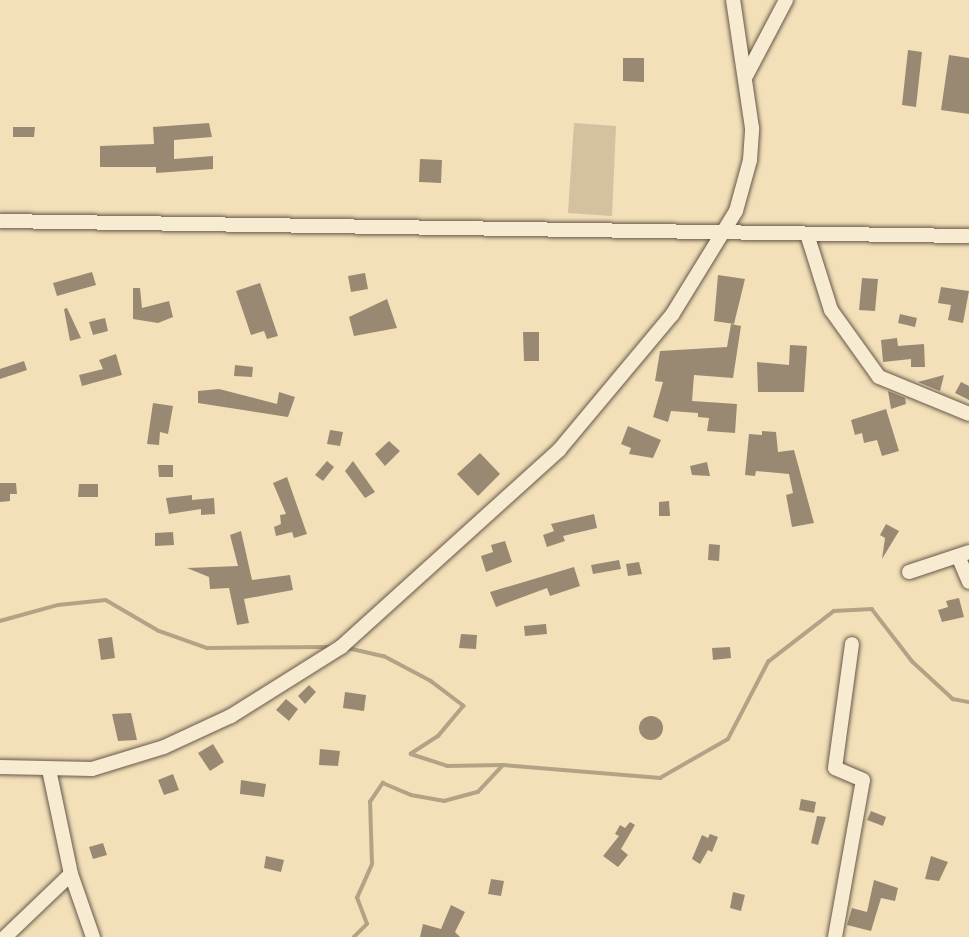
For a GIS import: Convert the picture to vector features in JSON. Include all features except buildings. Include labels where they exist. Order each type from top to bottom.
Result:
[{"type":"street","points":[[0,767],[92,769],[164,747],[231,716],[341,647],[559,450],[672,315],[736,211],[750,160],[746,76],[733,0]]},
{"type":"street","points":[[746,76],[786,0]]},
{"type":"street","points":[[0,221],[723,230],[969,236]]},
{"type":"street","points":[[807,234],[831,310],[879,377],[969,414]]},
{"type":"street","points":[[909,572],[963,554],[969,582]]},
{"type":"street","points":[[835,937],[863,780],[835,768],[852,644]]},
{"type":"street","points":[[49,769],[71,874],[93,937]]},
{"type":"street","points":[[5,937],[71,874]]},
{"type":"shaded area","points":[[574,123],[616,126],[612,216],[568,213]]},
{"type":"waterway","points":[[0,621],[58,605],[106,600],[159,631],[207,648],[330,647]]},
{"type":"waterway","points":[[348,648],[384,656],[431,681],[464,706],[439,736],[411,754],[447,766],[503,765],[660,778],[728,739],[768,662],[834,611],[872,609],[912,661],[953,699],[969,702]]},
{"type":"waterway","points":[[354,937],[367,924],[357,898],[372,864],[370,802],[383,783],[411,795],[444,801],[478,792],[502,766]]}]
